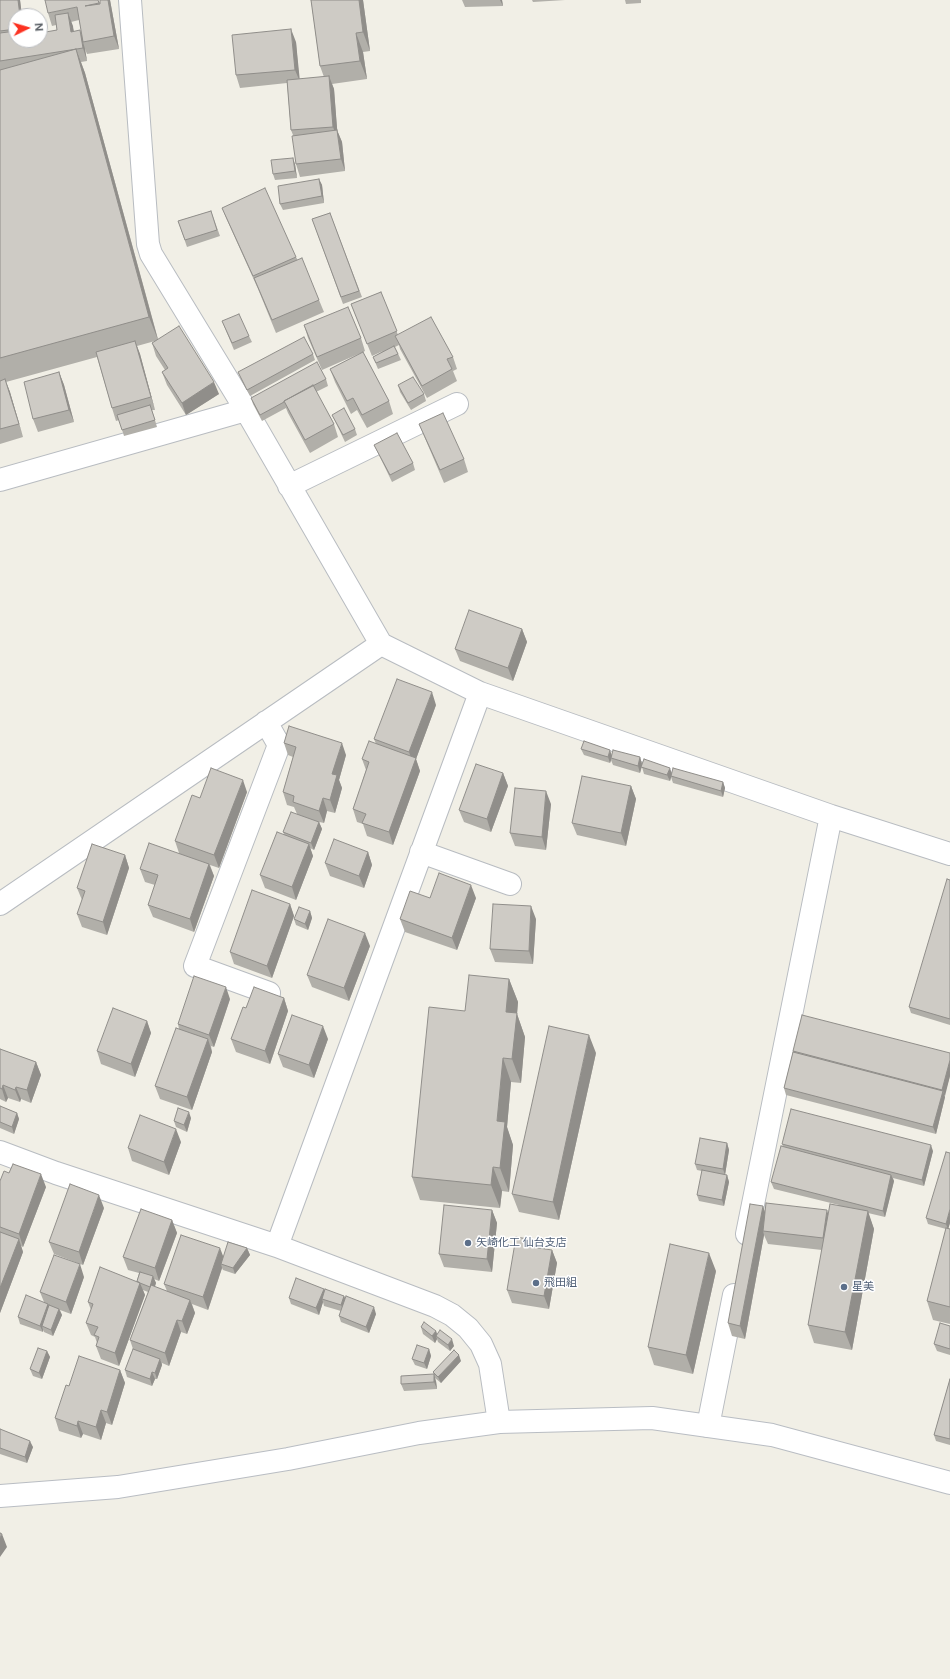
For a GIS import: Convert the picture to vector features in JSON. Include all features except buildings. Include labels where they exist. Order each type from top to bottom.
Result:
[{"type":"street","points":[[130,0],[148,244],[151,254],[246,410],[381,644],[480,693],[831,816],[950,854]]},
{"type":"street","points":[[289,486],[457,404]]},
{"type":"street","points":[[0,480],[246,410]]},
{"type":"street","points":[[0,904],[381,644]]},
{"type":"street","points":[[276,1246],[480,693]]},
{"type":"street","points":[[266,722],[279,745],[195,966],[269,993]]},
{"type":"street","points":[[708,1426],[831,816]]},
{"type":"street","points":[[421,852],[510,884]]},
{"type":"street","points":[[0,1152],[56,1173],[276,1246],[435,1306],[452,1315],[468,1328],[481,1344],[490,1364],[499,1422]]},
{"type":"street","points":[[0,1496],[118,1487],[288,1459],[419,1433],[499,1422],[652,1418],[772,1435],[950,1483]]},
{"type":"place","name":"矢崎化工 仙台支店","points":[[468,1243]]},
{"type":"place","name":"飛田組","points":[[536,1283]]},
{"type":"place","name":"星美","points":[[844,1287]]}]
